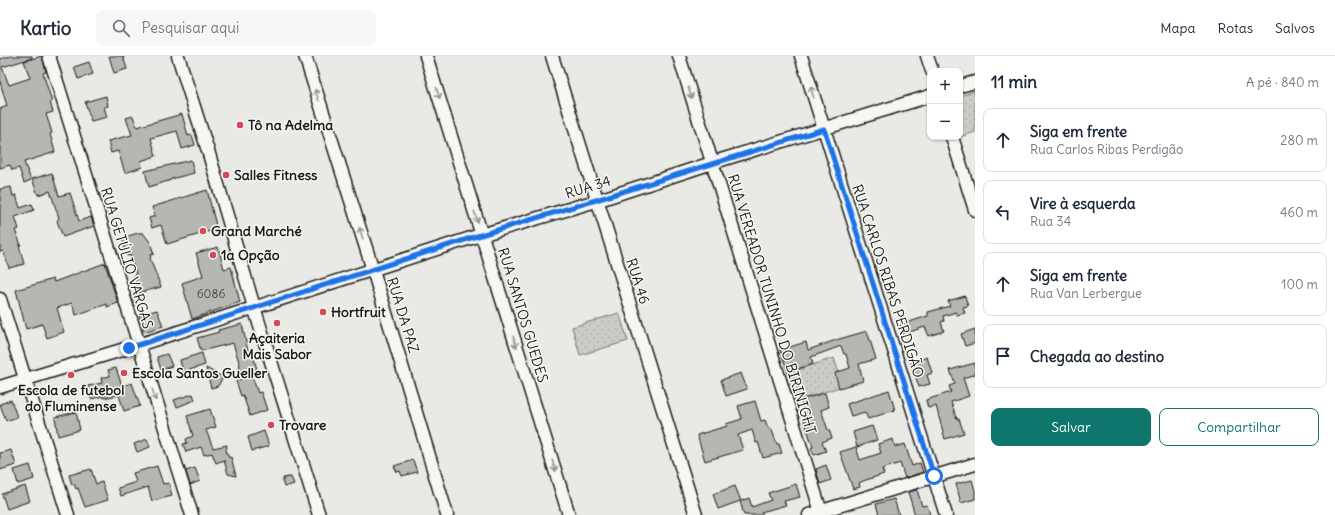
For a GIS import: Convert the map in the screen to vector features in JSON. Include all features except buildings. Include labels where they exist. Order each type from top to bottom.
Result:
[{"type":"street","name":"RUA GETÚLIO VARGAS","points":[[49,56],[192,515]]},
{"type":"street","points":[[178,56],[319,515]]},
{"type":"street","name":"RUA DA PAZ","points":[[305,56],[373,270],[447,515]]},
{"type":"street","name":"RUA SANTOS GUEDES","points":[[426,56],[569,515]]},
{"type":"street","name":"RUA 46","points":[[552,56],[696,515]]},
{"type":"street","name":"RUA VEREADOR TUNINHO DO BIRINIGHT","points":[[679,56],[817,514]]},
{"type":"street","name":"RUA CARLOS RIBAS PERDIGÃO","points":[[801,56],[946,515]]},
{"type":"street","points":[[927,56],[931,68]]},
{"type":"street","points":[[963,85],[975,82]]},
{"type":"street","name":"RUA 34","points":[[0,387],[927,97]]},
{"type":"street","points":[[953,140],[975,210]]},
{"type":"street","points":[[0,299],[68,515]]},
{"type":"street","points":[[817,514],[975,464]]},
{"type":"shaded area","points":[[975,91],[975,132],[963,136],[963,104],[963,95]]},
{"type":"shaded area","points":[[619,313],[628,341],[580,355],[572,327]]},
{"type":"shaded area","points":[[834,358],[843,386],[793,402],[784,374]]},
{"type":"place","name":"Tô na Adelma","points":[[240,125]]},
{"type":"place","name":"Salles Fitness","points":[[226,175]]},
{"type":"place","name":"Grand Marché","points":[[203,231]]},
{"type":"place","name":"1a Opção","points":[[213,255]]},
{"type":"place","name":"Hortfruit","points":[[323,312]]},
{"type":"place","name":"Açaiteria Mais Sabor","points":[[277,323]]},
{"type":"place","name":"Escola Santos Gueller","points":[[124,373]]},
{"type":"place","name":"Escola de futebol do Fluminense","points":[[71,375]]},
{"type":"place","name":"Trovare","points":[[271,425]]},
{"type":"route","points":[[129,348],[474,237],[824,129],[934,476]]}]
